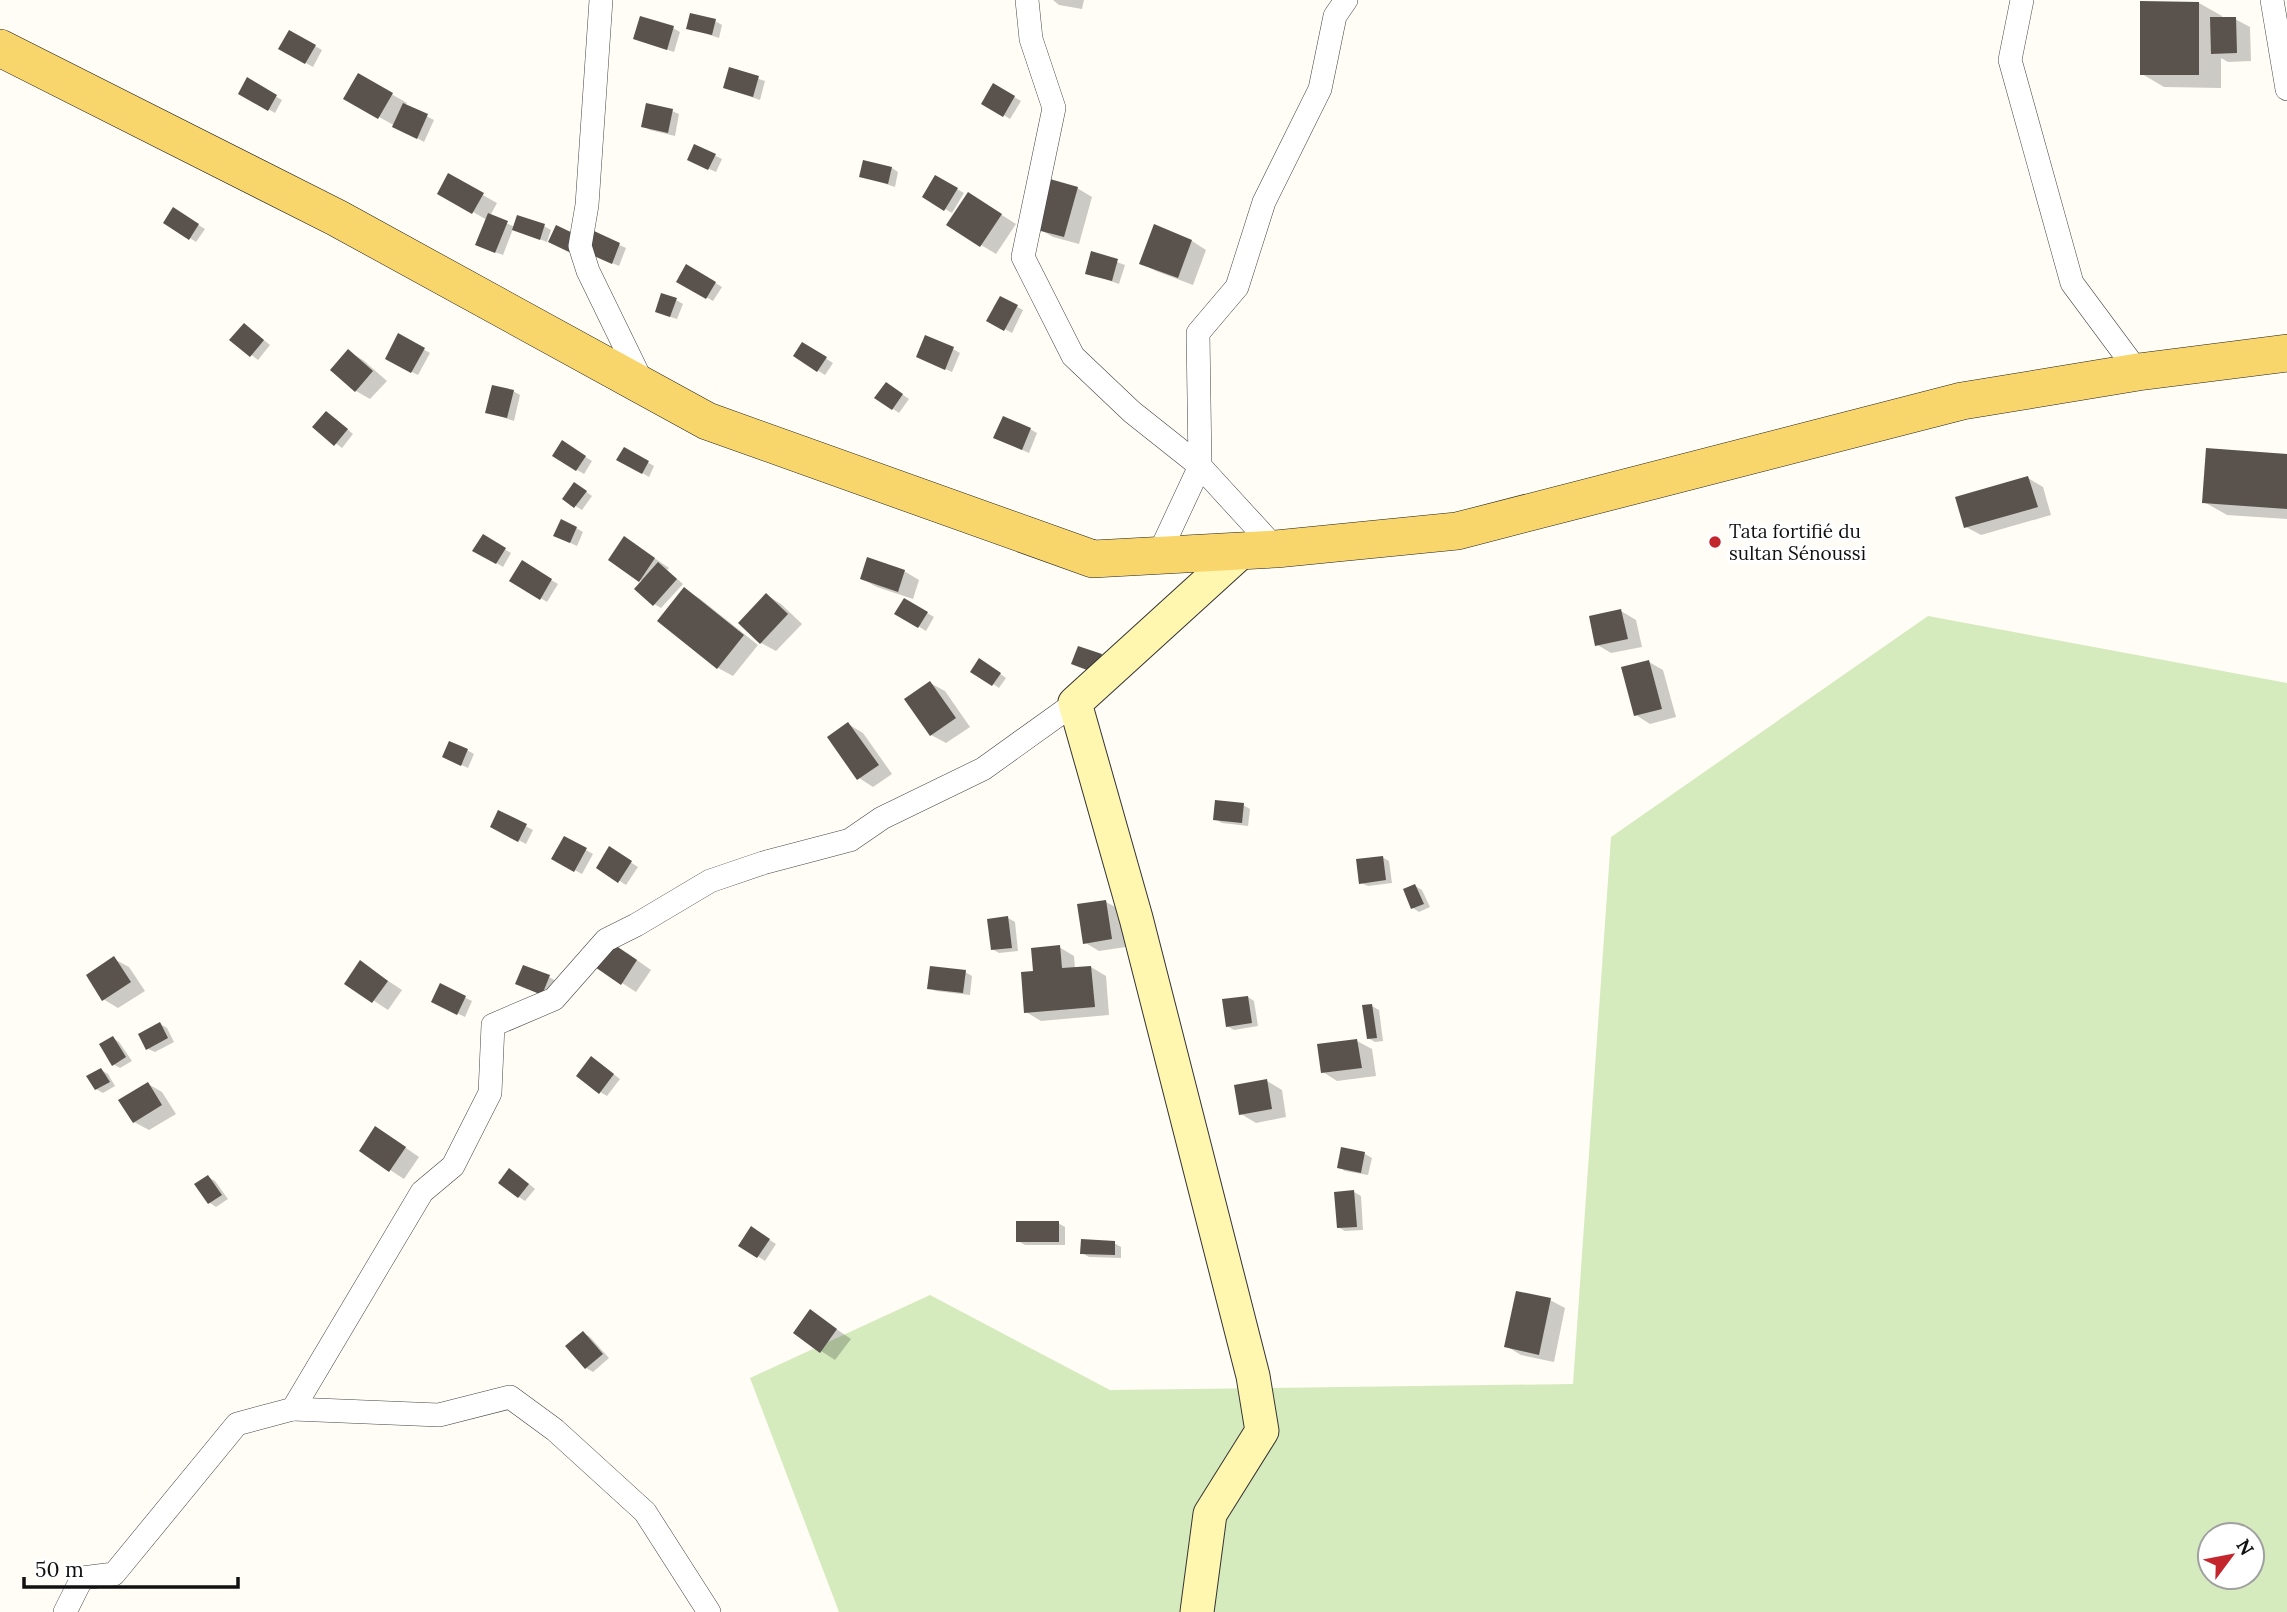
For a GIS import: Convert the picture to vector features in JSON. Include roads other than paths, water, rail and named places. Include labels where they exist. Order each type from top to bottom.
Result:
[{"type":"main road","points":[[0,48],[337,218],[706,421],[1093,559],[1259,550],[1457,531],[1962,401],[2138,372],[2287,353]]},
{"type":"street","points":[[601,0],[587,205],[580,246],[588,271],[644,386]]},
{"type":"street","points":[[293,1409],[422,1192],[453,1166],[490,1093],[493,1025],[554,999],[606,940],[710,881],[763,863],[850,841],[882,818],[983,769],[1075,704],[1259,550],[1200,466],[1132,412],[1073,356],[1023,257],[1054,108],[1031,39],[1027,0]]},
{"type":"street","points":[[1158,555],[1200,466],[1198,333],[1237,287],[1264,202],[1320,89],[1335,16],[1346,0]]},
{"type":"street","points":[[2022,0],[2010,60],[2072,284],[2138,372]]},
{"type":"street","points":[[2272,0],[2287,89]]},
{"type":"street","points":[[1075,704],[1136,918],[1253,1376],[1262,1431],[1210,1514],[1197,1612]]},
{"type":"street","points":[[65,1612],[82,1578],[114,1574],[237,1424],[293,1409],[439,1415],[510,1397],[555,1430],[645,1512],[709,1612]]},
{"type":"place","name":"Tata fortifié du sultan Sénoussi","points":[[1715,542]]}]
